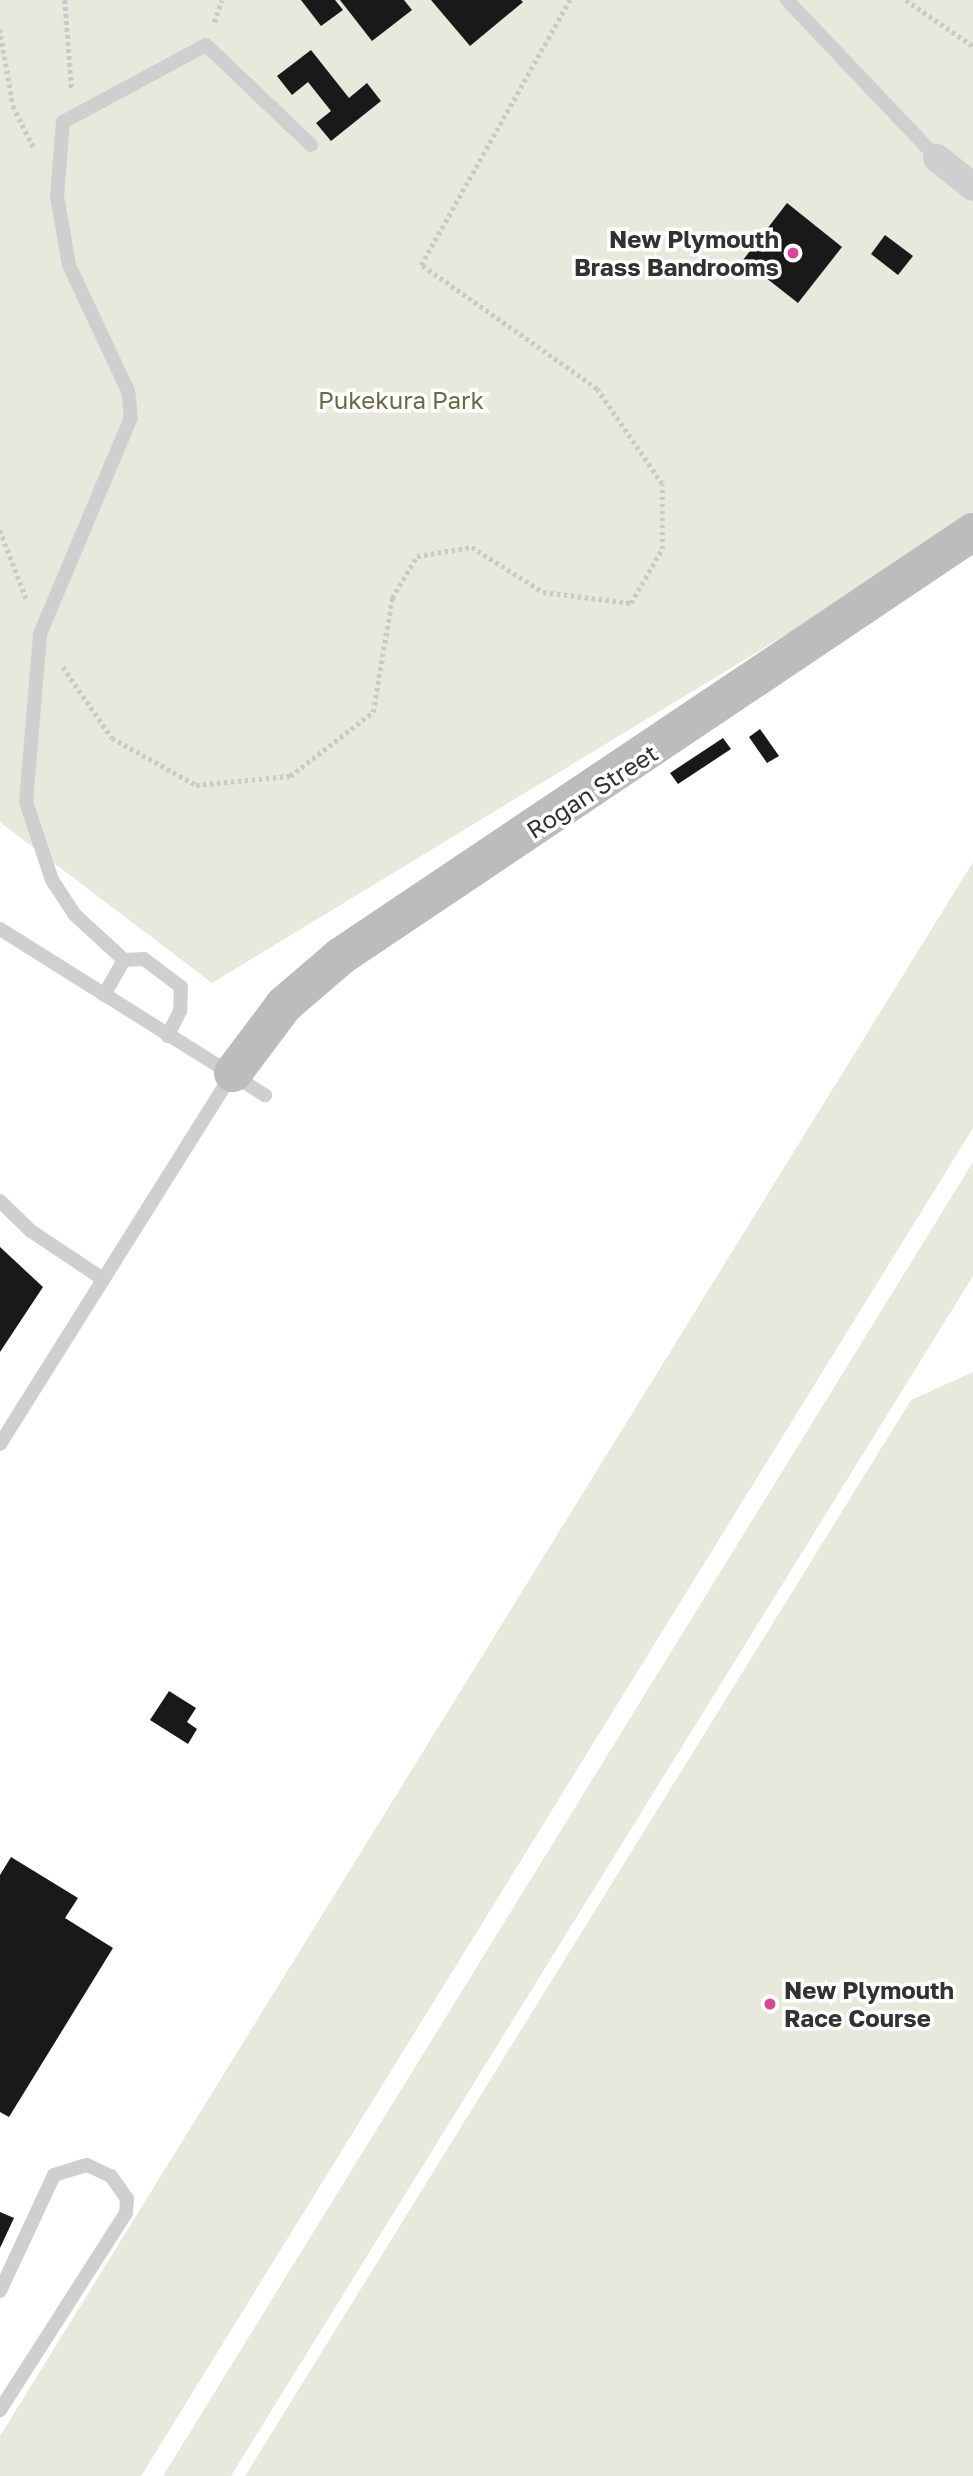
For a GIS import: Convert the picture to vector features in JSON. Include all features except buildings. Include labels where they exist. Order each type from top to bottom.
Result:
[{"type":"street","points":[[937,158],[973,187]]},
{"type":"street","name":"Rogan Street","points":[[218,1066],[341,956],[973,532]]},
{"type":"lane","points":[[786,0],[937,158]]},
{"type":"lane","points":[[162,1033],[180,1011],[181,987],[144,959],[124,960],[75,915],[52,880],[26,802],[40,634],[131,418],[128,391],[69,265],[57,196],[59,139],[73,111],[206,45],[311,145]]},
{"type":"lane","points":[[0,929],[162,1033],[265,1094]]},
{"type":"lane","points":[[104,995],[124,960]]},
{"type":"lane","points":[[0,1444],[100,1277],[218,1066]]},
{"type":"lane","points":[[0,1200],[31,1231],[100,1277]]},
{"type":"lane","points":[[0,2291],[54,2175],[87,2165],[111,2176],[127,2199],[126,2213],[0,2410]]},
{"type":"path","points":[[65,0],[73,111]]},
{"type":"path","points":[[0,530],[40,634],[112,738],[196,785],[290,776],[373,712],[392,598],[417,556],[471,547],[543,592],[631,603],[662,549],[662,484],[597,389],[421,264],[570,0]]},
{"type":"path","points":[[906,0],[973,46]]},
{"type":"path","points":[[0,29],[13,106],[57,196]]},
{"type":"green space","name":"Pukekura Park","points":[[0,0],[973,0],[973,521],[212,983],[0,822]]},
{"type":"green space","points":[[973,862],[973,1128],[141,2476],[0,2476],[0,2436]]},
{"type":"green space","points":[[973,1162],[973,1276],[231,2476],[163,2476]]},
{"type":"green space","name":"New Plymouth Race Course","points":[[973,1372],[973,2476],[245,2476],[911,1400]]},
{"type":"place","name":"New Plymouth Brass Bandrooms","points":[[793,253]]},
{"type":"place","name":"New Plymouth Race Course","points":[[770,2004]]}]
